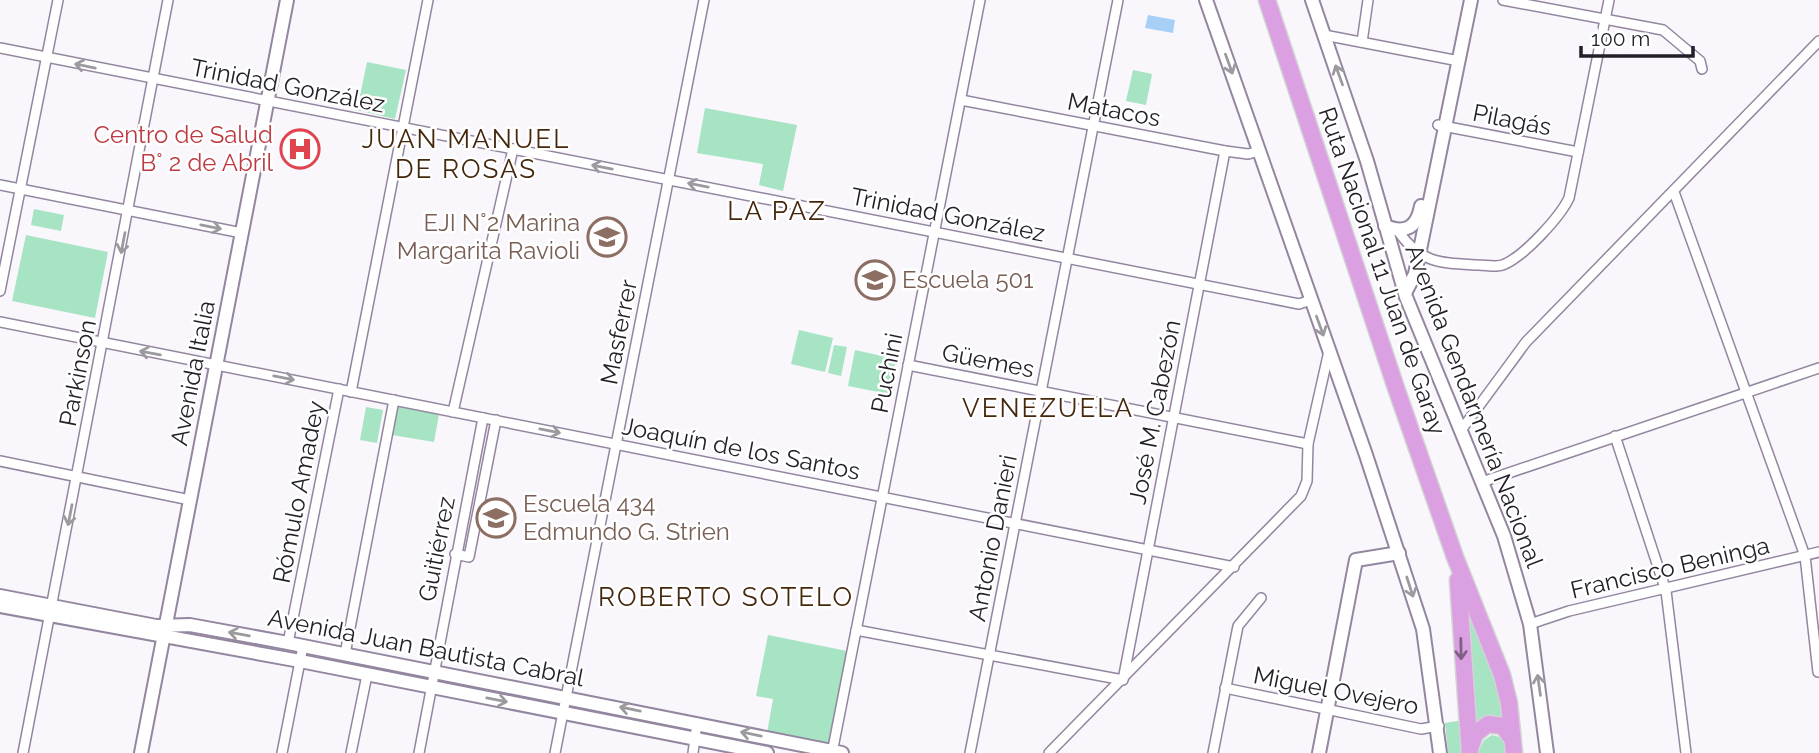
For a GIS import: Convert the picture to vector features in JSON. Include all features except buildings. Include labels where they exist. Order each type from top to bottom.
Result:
[{"type":"highway","name":"Ruta Nacional 11 Juan de Garay","points":[[1267,0],[1455,556],[1502,675],[1514,747]]},
{"type":"highway","name":"Ruta Nacional 11 Juan de Garay","points":[[1455,556],[1470,751]]},
{"type":"highway","points":[[1470,751],[1475,734],[1488,724],[1503,726],[1514,747]]},
{"type":"main road","name":"Avenida Italia","points":[[141,753],[287,0]]},
{"type":"main road","points":[[1206,0],[1423,629],[1439,726],[1440,753]]},
{"type":"main road","name":"Avenida Gendarmería Nacional","points":[[1312,0],[1347,100],[1405,293],[1504,536],[1530,624],[1547,753]]},
{"type":"main road","points":[[1455,60],[1463,0]]},
{"type":"main road","points":[[1385,226],[1398,231],[1408,230],[1419,218],[1471,0]]},
{"type":"main road","points":[[1405,293],[1411,285],[1419,254],[1441,125]]},
{"type":"main road","points":[[1319,753],[1356,560],[1399,553]]},
{"type":"main road","name":"Avenida Juan Bautista Cabral","points":[[0,597],[52,611]]},
{"type":"main road","name":"Avenida Juan Bautista Cabral","points":[[0,606],[52,611],[165,631],[367,675],[767,753]]},
{"type":"main road","name":"Avenida Juan Bautista Cabral","points":[[165,631],[190,625],[566,696],[835,752]]},
{"type":"street","points":[[0,290],[58,0]]},
{"type":"street","name":"Parkinson","points":[[23,753],[168,0]]},
{"type":"street","name":"Rómulo Amadey","points":[[351,392],[428,0]]},
{"type":"street","name":"Masferrer","points":[[555,753],[704,0]]},
{"type":"street","name":"Puchini","points":[[835,752],[856,630],[980,0]]},
{"type":"street","name":"Antonio Danieri","points":[[970,753],[1118,0]]},
{"type":"street","points":[[1362,42],[1368,0]]},
{"type":"street","points":[[1503,0],[1672,35],[1700,61],[1702,69]]},
{"type":"street","points":[[1398,231],[1419,254],[1436,262],[1506,264],[1563,210],[1578,152],[1609,0]]},
{"type":"street","points":[[1324,35],[1455,60]]},
{"type":"street","points":[[1462,429],[1526,342],[1819,41]]},
{"type":"street","name":"Trinidad González","points":[[0,48],[1298,304],[1311,300]]},
{"type":"street","name":"Matacos","points":[[961,100],[1225,151],[1248,154],[1260,151]]},
{"type":"street","name":"Pilagás","points":[[1441,125],[1578,152]]},
{"type":"street","points":[[453,412],[513,149]]},
{"type":"street","name":"José M. Cabezón","points":[[1123,680],[1225,151]]},
{"type":"street","points":[[0,185],[242,233]]},
{"type":"street","points":[[1674,192],[1743,392],[1805,556],[1818,672]]},
{"type":"street","name":"Joaquín de los Santos","points":[[0,322],[1234,566]]},
{"type":"street","points":[[1049,753],[1301,496],[1307,481],[1308,444],[1329,351]]},
{"type":"street","name":"Güemes","points":[[908,365],[1308,444]]},
{"type":"street","points":[[1482,482],[1819,368]]},
{"type":"street","name":"Rómulo Amadey","points":[[288,643],[339,389]]},
{"type":"street","points":[[345,654],[384,431],[394,400]]},
{"type":"street","name":"Guitiérrez","points":[[419,753],[455,554],[484,418]]},
{"type":"street","points":[[455,554],[469,557],[496,420]]},
{"type":"street","points":[[1615,436],[1666,591],[1686,753]]},
{"type":"street","points":[[0,461],[190,500]]},
{"type":"street","name":"Francisco Beninga","points":[[1530,624],[1569,611],[1666,591],[1819,552]]},
{"type":"street","points":[[1213,753],[1238,626],[1261,598]]},
{"type":"street","points":[[856,630],[1123,680]]},
{"type":"street","points":[[282,753],[303,646]]},
{"type":"street","points":[[351,753],[367,675]]},
{"type":"street","name":"Miguel Ovejero","points":[[1226,688],[1421,729],[1439,726]]},
{"type":"street","points":[[692,753],[697,723]]},
{"type":"green space","points":[[367,62],[406,70],[395,119],[357,110]]},
{"type":"green space","points":[[1133,70],[1152,74],[1146,105],[1126,101]]},
{"type":"green space","points":[[705,108],[797,125],[783,191],[759,185],[763,164],[697,153]]},
{"type":"green space","points":[[34,209],[64,215],[61,231],[31,225]]},
{"type":"green space","points":[[26,235],[108,252],[95,318],[12,301]]},
{"type":"green space","points":[[799,330],[833,338],[825,372],[791,364]]},
{"type":"green space","points":[[834,345],[847,347],[841,376],[828,373]]},
{"type":"green space","points":[[855,350],[896,359],[889,394],[848,386]]},
{"type":"green space","points":[[398,406],[439,414],[434,442],[392,435]]},
{"type":"green space","points":[[366,407],[383,410],[377,443],[360,440]]},
{"type":"green space","points":[[1470,607],[1491,656],[1507,720],[1475,724],[1466,613]]},
{"type":"green space","points":[[768,635],[847,651],[829,745],[767,733],[773,699],[756,696]]},
{"type":"green space","points":[[1463,720],[1467,753],[1448,753],[1445,723]]},
{"type":"green space","points":[[1492,735],[1503,738],[1511,753],[1478,753],[1484,740]]},
{"type":"water","points":[[1148,15],[1175,20],[1173,33],[1145,28]]},
{"type":"place","name":"Centro de Salud B° 2 de Abril","points":[[300,149]]},
{"type":"place","name":"EJI N°2 Marina Margarita Ravioli","points":[[607,237]]},
{"type":"place","name":"Escuela 501","points":[[875,280]]},
{"type":"place","name":"Escuela 434 Edmundo G. Strien","points":[[496,518]]},
{"type":"district","name":"JUAN MANUEL DE ROSAS","points":[[466,154]]},
{"type":"district","name":"LA PAZ","points":[[777,211]]},
{"type":"district","name":"VENEZUELA","points":[[1048,408]]},
{"type":"district","name":"ROBERTO SOTELO","points":[[726,597]]}]
